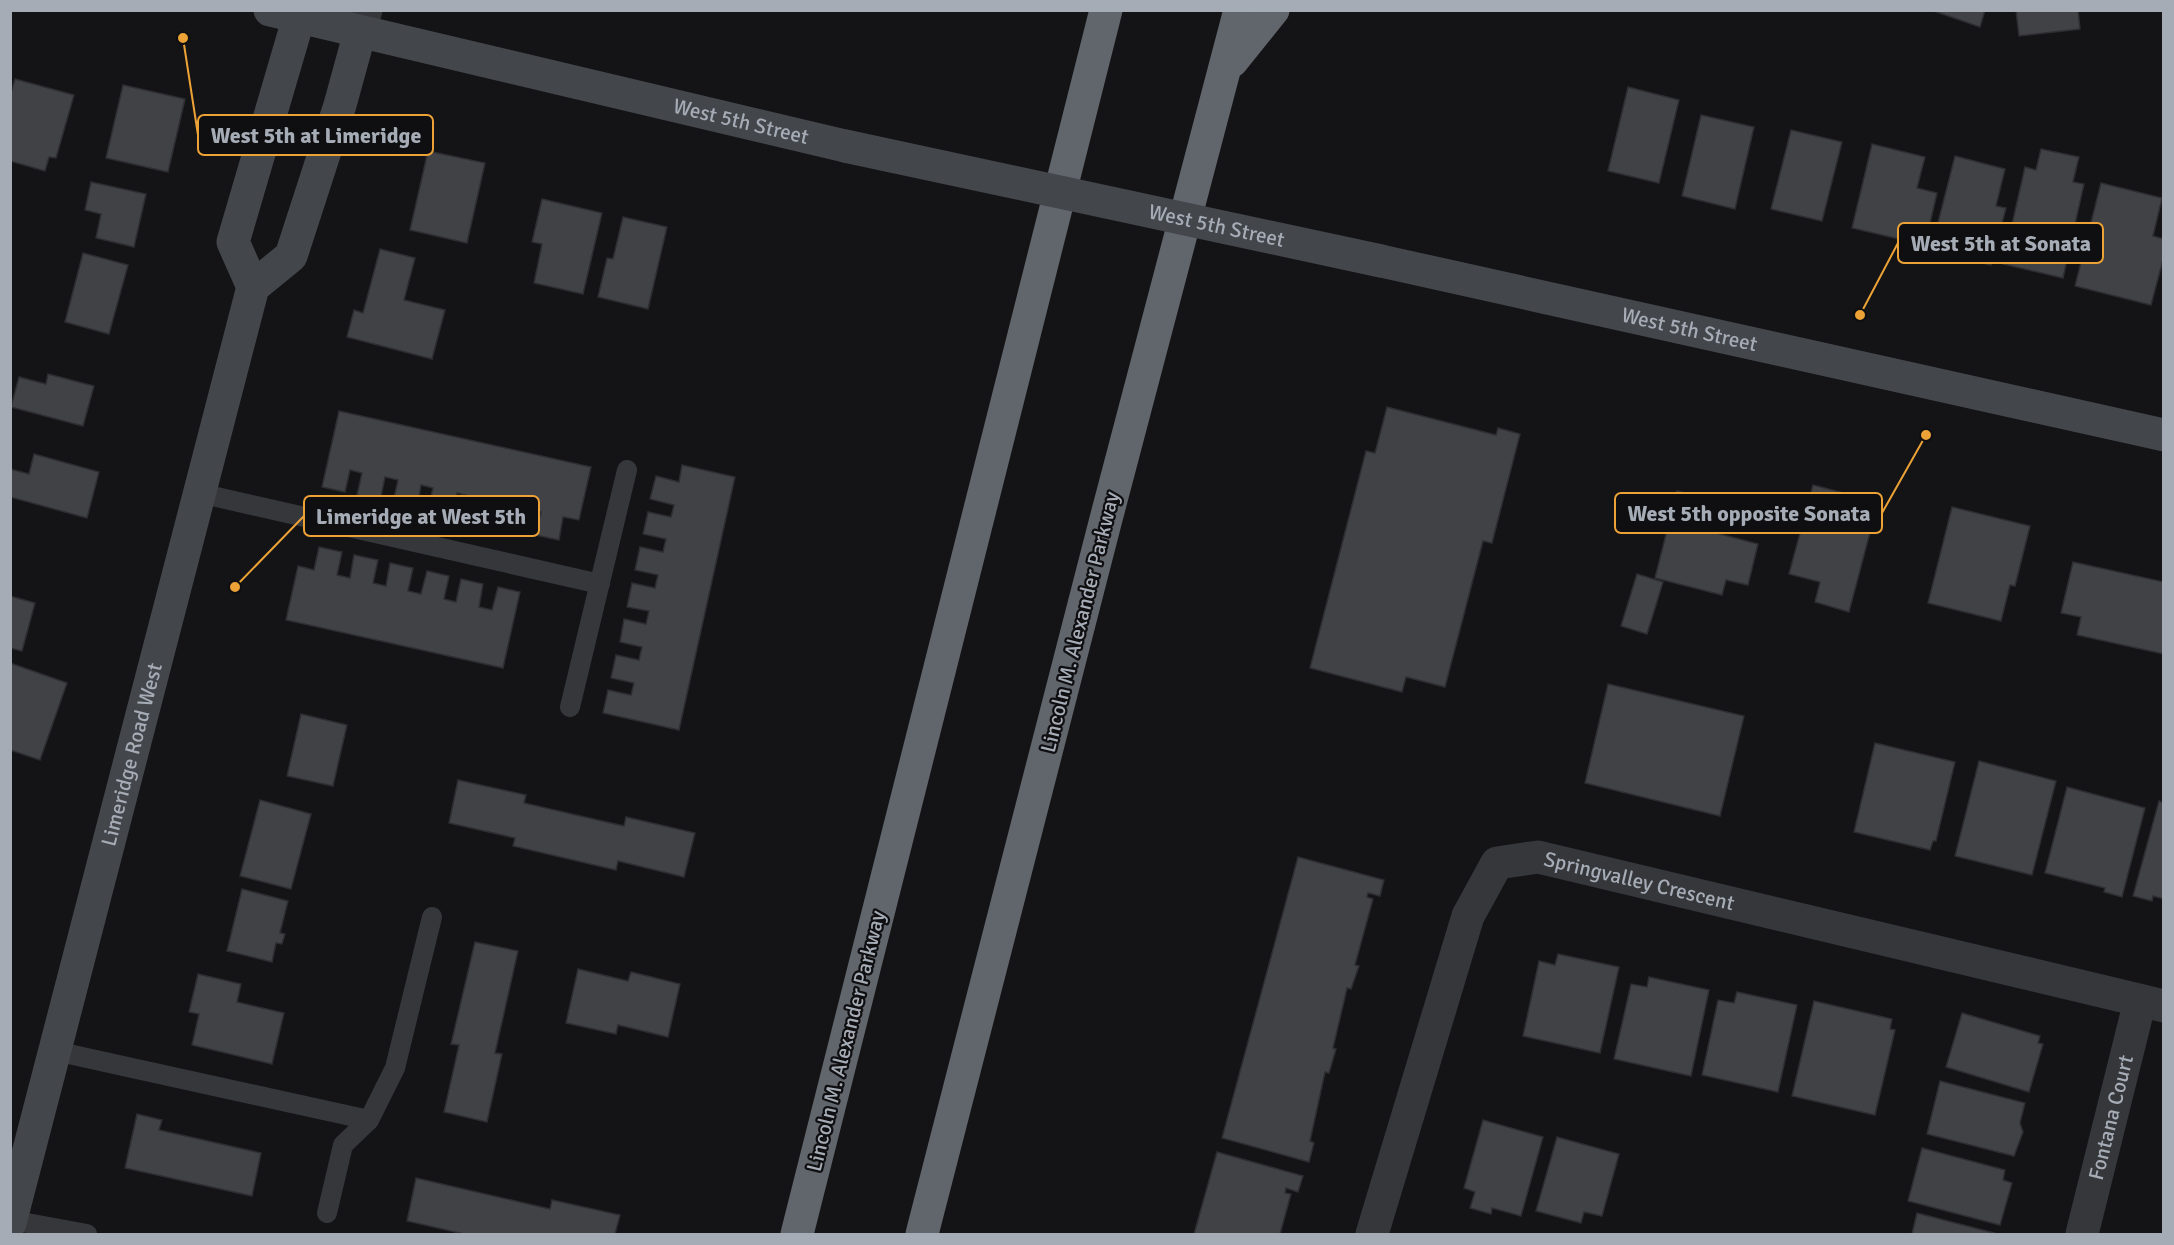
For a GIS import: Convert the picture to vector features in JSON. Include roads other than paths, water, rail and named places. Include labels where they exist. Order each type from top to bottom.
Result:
[{"type":"highway","points":[[1087,83],[1089,10]]},
{"type":"highway","name":"Lincoln M. Alexander Parkway","points":[[797,1234],[1106,10]]},
{"type":"highway","name":"Lincoln M. Alexander Parkway","points":[[922,1234],[1240,10]]},
{"type":"highway","points":[[1225,70],[1273,10]]},
{"type":"street","name":"West 5th Street","points":[[290,13],[363,21],[845,146],[1381,261],[2163,435]]},
{"type":"street","points":[[290,13],[233,242],[253,287],[291,256],[340,105],[363,21]]},
{"type":"street","name":"Limeridge Road West","points":[[11,1221],[253,287]]},
{"type":"street","name":"Springvalley Crescent","points":[[1372,1234],[1468,916],[1497,863],[1538,856],[2152,1004]]},
{"type":"street","name":"Fontana Court","points":[[2082,1234],[2152,1004]]},
{"type":"lane","points":[[570,707],[627,470]]},
{"type":"lane","points":[[199,493],[600,584]]},
{"type":"lane","points":[[327,1213],[344,1144],[369,1120],[395,1068],[432,917]]},
{"type":"lane","points":[[55,1051],[369,1120]]},
{"type":"lane","points":[[11,1221],[87,1234]]},
{"type":"place","name":"West 5th at Limeridge","points":[[183,38]]},
{"type":"place","name":"West 5th at Sonata","points":[[1860,315]]},
{"type":"place","name":"West 5th opposite Sonata","points":[[1926,435]]},
{"type":"place","name":"Limeridge at West 5th","points":[[235,587]]}]
